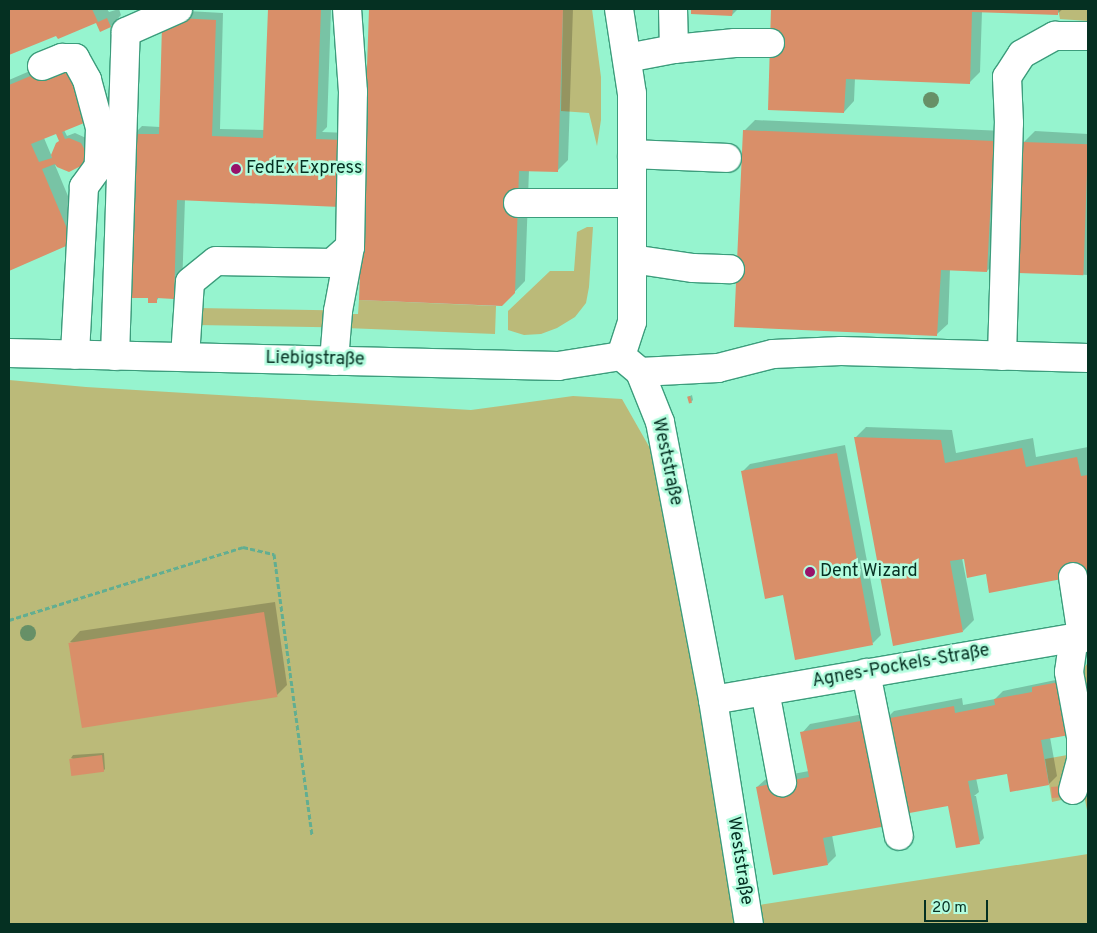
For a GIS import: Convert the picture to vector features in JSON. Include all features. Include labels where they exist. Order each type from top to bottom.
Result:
[{"type":"street","points":[[115,356],[126,32],[178,9]]},
{"type":"street","points":[[334,361],[338,311],[350,247],[353,92],[348,9]]},
{"type":"street","points":[[619,9],[632,94],[631,364]]},
{"type":"street","points":[[673,9],[674,49]]},
{"type":"street","points":[[1002,356],[1009,123],[1007,77],[1022,54],[1055,36],[1088,36]]},
{"type":"street","points":[[627,58],[674,49],[735,43],[770,43]]},
{"type":"street","points":[[42,66],[62,58],[75,58],[87,80],[100,128],[99,166],[84,187],[75,355]]},
{"type":"street","points":[[632,154],[727,158]]},
{"type":"street","points":[[518,202],[632,203]]},
{"type":"street","points":[[186,357],[190,282],[216,261],[332,263],[350,247]]},
{"type":"street","points":[[632,259],[693,268],[730,269]]},
{"type":"street","name":"Liebigstraße","points":[[9,353],[558,366],[631,364],[718,368],[772,354],[841,350],[1088,358]]},
{"type":"street","name":"Weststraße","points":[[631,364],[660,422],[713,700],[749,924]]},
{"type":"street","points":[[1073,577],[1081,637],[1068,672],[1081,737],[1081,761],[1073,790]]},
{"type":"street","name":"Agnes-Pockels-Straße","points":[[713,700],[1081,637]]},
{"type":"street","points":[[866,673],[899,836]]},
{"type":"street","points":[[764,691],[782,782]]},
{"type":"path","points":[[9,620],[243,547],[274,554],[312,836]]},
{"type":"shaded area","points":[[563,9],[592,9],[601,77],[601,120],[597,146],[589,113],[561,111]]},
{"type":"shaded area","points":[[1058,9],[1088,9],[1088,21],[1060,19]]},
{"type":"shaded area","points":[[587,227],[593,227],[589,287],[586,303],[575,317],[557,328],[541,334],[524,335],[508,330],[508,311],[550,271],[574,271],[577,232]]},
{"type":"shaded area","points":[[359,300],[496,306],[495,334],[346,328],[348,314],[358,314]]},
{"type":"shaded area","points":[[197,308],[327,310],[327,327],[197,325]]},
{"type":"shaded area","points":[[9,380],[86,387],[471,410],[573,396],[622,399],[651,450],[745,924],[9,924]]},
{"type":"shaded area","points":[[1088,663],[1088,815],[1084,795],[1052,802],[1045,759],[1073,754],[1072,680]]},
{"type":"shaded area","points":[[1088,854],[1088,924],[756,924],[753,906]]},
{"type":"building","points":[[9,9],[92,9],[98,22],[107,18],[111,27],[100,32],[96,23],[58,39],[56,36],[9,55]]},
{"type":"building","points":[[268,9],[321,9],[316,139],[342,140],[340,207],[177,200],[174,299],[157,298],[157,303],[148,303],[148,298],[129,298],[133,134],[159,134],[162,25],[178,18],[216,20],[212,136],[263,138]]},
{"type":"building","points":[[369,9],[563,9],[558,172],[519,171],[515,293],[502,306],[359,300]]},
{"type":"building","points":[[691,9],[733,9],[732,16],[691,14]]},
{"type":"building","points":[[771,9],[1058,9],[1058,15],[972,12],[970,84],[846,79],[844,113],[768,110]]},
{"type":"building","points":[[64,62],[89,121],[62,132],[65,139],[69,138],[81,143],[87,154],[81,166],[69,172],[57,167],[55,164],[42,169],[73,243],[9,271],[9,85]],"holes":[[[56,134],[59,141],[56,143],[51,155],[52,158],[39,162],[31,144]]]},
{"type":"building","points":[[743,130],[994,141],[987,272],[941,270],[937,336],[734,327]]},
{"type":"building","points":[[1023,142],[1088,144],[1083,275],[1018,273]]},
{"type":"building","points":[[690,396],[692,403],[689,404],[687,397]]},
{"type":"building","points":[[854,437],[941,440],[945,463],[1022,448],[1026,467],[1077,457],[1081,476],[1088,475],[1088,574],[989,593],[986,574],[967,578],[964,559],[950,561],[963,632],[893,646]]},
{"type":"building","points":[[837,453],[873,645],[795,660],[783,595],[765,599],[741,471]]},
{"type":"building","points":[[264,612],[277,697],[82,728],[68,643]]},
{"type":"building","points":[[1065,681],[1075,734],[1041,740],[1049,785],[1010,792],[1007,774],[968,781],[980,844],[956,848],[948,806],[904,814],[885,719],[954,706],[955,713],[995,705],[994,699],[1032,692],[1032,687]]},
{"type":"building","points":[[866,720],[886,826],[823,838],[828,865],[773,875],[756,787],[809,777],[800,732]]},
{"type":"building","points":[[102,755],[104,772],[71,776],[69,759]]},
{"type":"building","points":[[1063,786],[1064,797],[1052,798],[1051,787]]},
{"type":"place","name":"FedEx Express","points":[[236,169]]},
{"type":"place","name":"Dent Wizard","points":[[810,572]]}]
